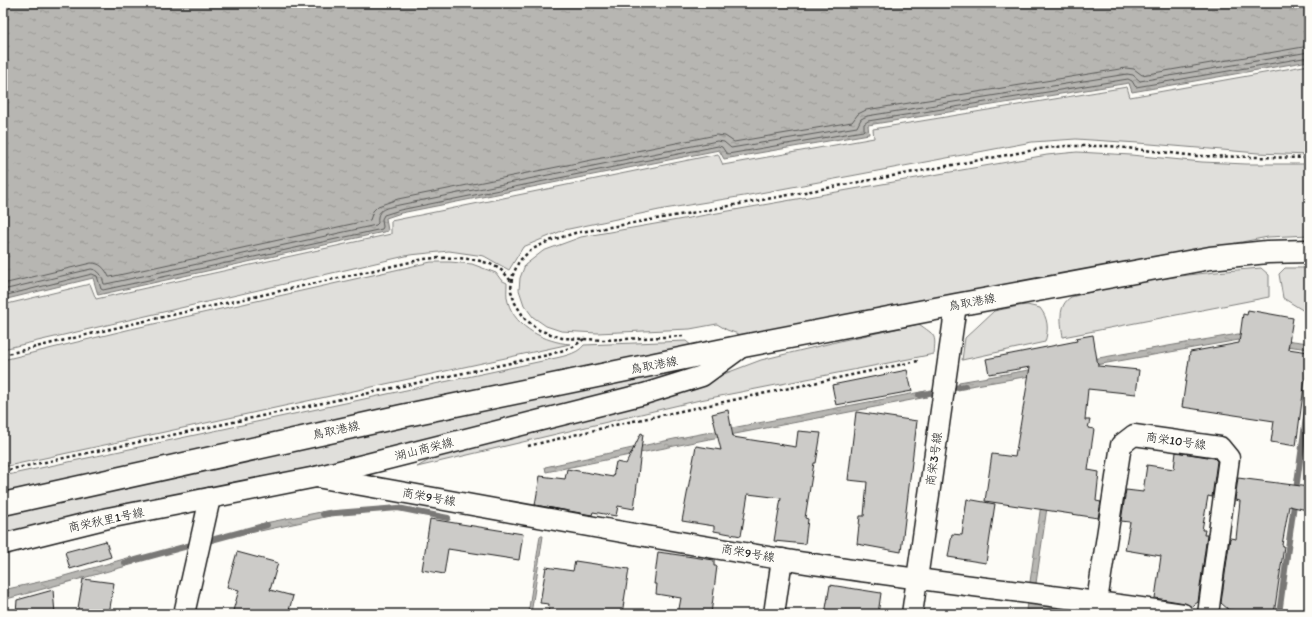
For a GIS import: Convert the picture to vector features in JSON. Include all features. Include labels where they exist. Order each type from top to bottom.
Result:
[{"type":"main road","name":"鳥取港線","points":[[3,504],[402,416],[743,346],[1217,257],[1267,252],[1309,251]]},
{"type":"street","name":"商栄3号線","points":[[912,614],[956,305]]},
{"type":"street","name":"湖山商栄線","points":[[210,498],[316,477],[659,389],[702,376],[743,346]]},
{"type":"street","name":"商栄10号線","points":[[1097,601],[1121,445],[1134,435],[1220,447],[1229,458],[1208,614]]},
{"type":"street","name":"商栄9号線","points":[[316,477],[782,559],[917,579],[1097,601],[1183,614]]},
{"type":"street","name":"商栄秋里1号線","points":[[3,544],[108,518],[210,498]]},
{"type":"street","points":[[184,614],[210,498]]},
{"type":"street","points":[[774,614],[782,559]]},
{"type":"path","points":[[685,336],[604,340],[562,338],[539,330],[525,319],[515,303],[511,291],[512,277],[519,261],[531,250],[549,241],[575,233],[698,212],[1045,148],[1067,146],[1109,146],[1197,156],[1309,158]]},
{"type":"path","points":[[3,355],[424,259],[441,257],[461,258],[487,263],[501,270],[512,282]]},
{"type":"path","points":[[3,471],[548,355],[574,347],[585,339]]},
{"type":"path","points":[[524,446],[632,421],[918,361]]},
{"type":"shaded area","points":[[1309,65],[1309,155],[1258,153],[1076,139],[1032,142],[744,196],[664,209],[564,230],[523,247],[509,270],[484,256],[449,251],[410,255],[3,349],[3,305],[90,284],[96,299],[391,234],[391,221],[718,154],[723,165],[874,138],[873,129],[1127,87],[1130,97]]},
{"type":"shaded area","points":[[1077,152],[1131,155],[1202,162],[1309,164],[1309,235],[1268,237],[863,311],[744,336],[727,330],[717,324],[690,329],[597,333],[561,331],[546,326],[533,317],[524,305],[519,290],[520,278],[525,265],[543,251],[581,237],[1047,155]]},
{"type":"shaded area","points":[[431,262],[472,264],[496,273],[501,280],[507,283],[508,302],[517,319],[524,326],[542,337],[561,343],[570,344],[3,467],[3,360],[131,329]]},
{"type":"shaded area","points":[[1261,268],[1269,275],[1269,297],[1063,337],[1061,321],[1062,310],[1064,305],[1071,297],[1118,286],[1166,278]]},
{"type":"shaded area","points":[[1285,268],[1309,268],[1309,314],[1283,298],[1279,274]]},
{"type":"shaded area","points":[[1027,305],[1040,308],[1045,316],[1047,333],[1045,342],[962,360],[965,338],[994,311]]},
{"type":"shaded area","points":[[919,324],[931,333],[934,338],[934,354],[700,400],[417,467],[431,459],[700,383],[761,360]]},
{"type":"shaded area","points":[[686,341],[692,346],[3,494],[3,476],[557,358],[577,351],[584,345]]},
{"type":"shaded area","points":[[703,362],[693,370],[655,384],[411,444],[251,481],[3,534],[3,514],[406,424]]},
{"type":"water","points":[[3,3],[1309,3],[1309,61],[1132,92],[1129,83],[868,125],[869,134],[724,159],[719,150],[401,213],[386,218],[388,231],[98,295],[93,278],[3,300]]},
{"type":"water","points":[[1238,334],[1309,343],[1309,349],[1239,340],[1067,370],[1033,604],[1108,614],[1058,614],[1026,610],[1060,371],[958,388],[959,382]]},
{"type":"water","points":[[926,391],[927,397],[546,472],[545,467],[674,439]]},
{"type":"water","points":[[331,510],[330,516],[260,531],[260,524]]},
{"type":"water","points":[[540,536],[543,536],[531,614],[528,614]]},
{"type":"water","points":[[131,557],[134,564],[3,600],[3,590],[57,578]]},
{"type":"building","points":[[1248,310],[1293,318],[1288,349],[1309,352],[1309,379],[1305,379],[1296,446],[1271,442],[1274,421],[1182,407],[1190,352],[1239,343],[1243,314],[1247,315]]},
{"type":"building","points":[[1093,335],[1098,366],[1139,370],[1136,394],[1088,389],[1085,420],[1090,420],[1088,428],[1094,429],[1088,470],[1099,472],[1096,501],[1101,502],[1098,518],[985,501],[992,454],[1015,457],[1030,367],[989,374],[986,359],[1077,341],[1076,338]]},
{"type":"building","points":[[907,370],[912,391],[836,405],[832,385]]},
{"type":"building","points":[[728,410],[733,437],[796,447],[798,431],[821,433],[816,463],[814,463],[805,518],[808,519],[805,544],[774,541],[781,498],[748,494],[741,536],[714,531],[714,526],[682,521],[696,446],[721,450],[712,414]]},
{"type":"building","points":[[856,412],[917,421],[901,552],[857,544],[860,516],[864,516],[867,482],[848,480]]},
{"type":"building","points":[[641,433],[643,434],[634,509],[618,506],[616,516],[593,512],[592,515],[535,505],[540,476],[565,479],[567,469],[613,477],[616,462],[626,464]]},
{"type":"building","points":[[1176,452],[1214,458],[1217,461],[1212,497],[1208,496],[1202,530],[1205,530],[1204,535],[1207,535],[1198,602],[1191,607],[1185,603],[1155,598],[1161,556],[1125,550],[1130,522],[1121,521],[1126,490],[1143,492],[1147,465],[1174,469]]},
{"type":"building","points":[[1238,478],[1309,487],[1309,505],[1307,505],[1307,510],[1289,506],[1282,545],[1284,546],[1274,614],[1229,610],[1221,603],[1230,538],[1236,539],[1240,501],[1235,500]]},
{"type":"building","points":[[967,499],[995,504],[986,563],[948,557],[952,534],[962,535]]},
{"type":"building","points":[[430,519],[523,534],[519,560],[448,549],[444,574],[422,570]]},
{"type":"building","points":[[106,541],[111,557],[70,569],[65,552]]},
{"type":"building","points":[[237,552],[278,563],[270,590],[293,596],[288,614],[232,614],[239,590],[227,587]]},
{"type":"building","points":[[658,552],[714,560],[714,566],[717,566],[711,614],[678,614],[681,598],[656,594],[657,584],[654,584]]},
{"type":"building","points":[[575,561],[629,569],[622,614],[548,614],[549,604],[540,603],[546,567],[573,571]]},
{"type":"building","points":[[83,579],[114,583],[109,614],[77,614]]},
{"type":"building","points":[[830,585],[881,593],[878,614],[825,614]]},
{"type":"building","points":[[53,590],[55,614],[16,614],[17,600]]},
{"type":"waterway","points":[[919,395],[965,386]]},
{"type":"waterway","points":[[1279,614],[1309,395]]},
{"type":"waterway","points":[[323,514],[398,508],[448,518]]},
{"type":"waterway","points":[[204,542],[267,525]]},
{"type":"waterway","points":[[125,563],[195,544]]}]
